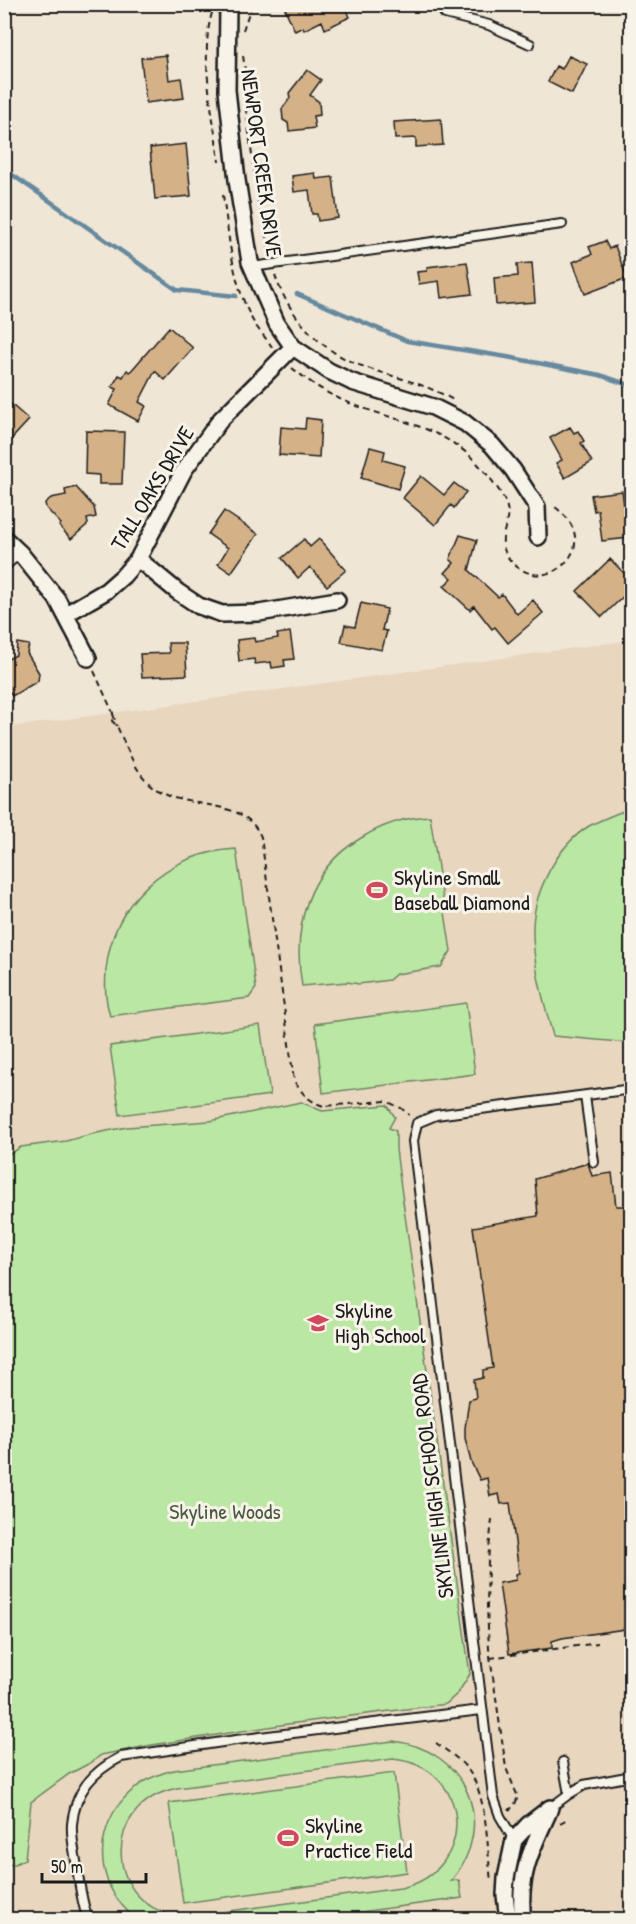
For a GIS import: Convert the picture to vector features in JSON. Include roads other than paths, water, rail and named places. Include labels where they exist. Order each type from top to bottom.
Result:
[{"type":"street","name":"NEWPORT CREEK DRIVE","points":[[228,4],[226,90],[237,180],[252,267],[277,324],[293,347],[329,371],[352,382],[433,407],[465,423],[492,445],[513,470],[537,507],[538,537]]},
{"type":"street","name":"TALL OAKS DRIVE","points":[[66,614],[106,591],[138,559],[184,470],[221,419],[293,347]]},
{"type":"street","points":[[4,538],[20,553],[57,598],[88,658]]},
{"type":"street","points":[[138,559],[178,592],[199,606],[222,615],[259,613],[337,600]]},
{"type":"street","points":[[507,1920],[506,1878],[514,1840],[528,1825],[550,1808]]},
{"type":"street","points":[[524,1920],[520,1899],[522,1880],[550,1808]]},
{"type":"lane","points":[[439,4],[445,14],[489,26],[530,44]]},
{"type":"lane","points":[[252,267],[562,224]]},
{"type":"lane","points":[[4,567],[20,553]]},
{"type":"lane","points":[[594,1162],[585,1096],[632,1089]]},
{"type":"lane","name":"SKYLINE HIGH SCHOOL ROAD","points":[[514,1840],[499,1814],[493,1796],[413,1141],[417,1123],[436,1115],[585,1096]]},
{"type":"lane","points":[[88,1920],[81,1901],[71,1826],[76,1802],[88,1781],[104,1765],[121,1757],[224,1741],[481,1710]]},
{"type":"lane","points":[[563,1762],[569,1794]]},
{"type":"lane","points":[[550,1808],[584,1785],[632,1776]]},
{"type":"waterway","points":[[4,169],[177,290],[236,296]]},
{"type":"waterway","points":[[297,294],[407,341],[600,375],[632,386]]},
{"type":"place","name":"Skyline Small Baseball Diamond","points":[[377,890]]},
{"type":"place","name":"Skyline High School","points":[[318,1323]]},
{"type":"place","name":"Skyline Practice Field","points":[[288,1838]]},
{"type":"park label","name":"Skyline Woods","points":[[225,1511]]}]
